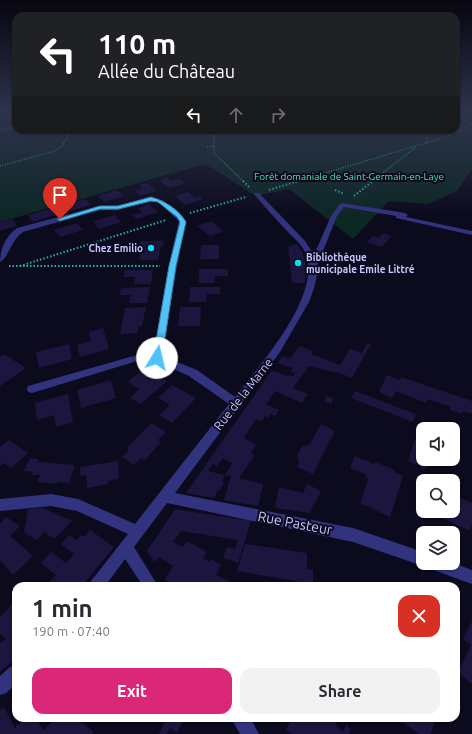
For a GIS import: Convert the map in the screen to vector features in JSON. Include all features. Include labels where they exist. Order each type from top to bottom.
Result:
[{"type":"street","points":[[257,194],[268,208],[302,242],[308,250],[314,264]]},
{"type":"street","points":[[0,260],[13,235],[20,230],[100,208],[118,208],[151,199],[160,201],[179,216],[183,222],[173,266],[157,358]]},
{"type":"street","points":[[342,205],[405,215]]},
{"type":"street","name":"Rue de la Marne","points":[[99,582],[277,350],[310,290],[314,264],[334,216],[342,205]]},
{"type":"street","points":[[388,212],[402,219],[472,233]]},
{"type":"street","points":[[32,389],[137,358],[157,358],[193,373],[235,403]]},
{"type":"street","name":"Rue Pasteur","points":[[165,497],[353,535],[416,557]]},
{"type":"street","points":[[0,505],[51,500],[78,505],[138,532]]},
{"type":"street","points":[[126,547],[148,582]]},
{"type":"street","points":[[452,570],[472,577]]},
{"type":"street","points":[[0,687],[12,677]]},
{"type":"street","points":[[242,722],[250,734]]},
{"type":"path","points":[[0,166],[9,161],[59,149],[60,147]]},
{"type":"path","points":[[214,147],[214,153],[217,157],[257,194]]},
{"type":"path","points":[[20,266],[179,216],[411,147]]},
{"type":"path","points":[[342,205],[415,147]]},
{"type":"path","points":[[7,266],[173,266]]},
{"type":"green space","name":"Forêt domaniale de Saint-Germain-en-Laye","points":[[0,147],[472,147],[472,169],[457,191],[428,204],[389,201],[353,239],[289,189],[256,196],[205,164],[0,222]]},
{"type":"building","points":[[167,177],[171,181],[179,179],[185,183],[169,188],[159,180]]},
{"type":"building","points":[[147,183],[157,191],[140,196],[135,191],[143,188],[139,185]]},
{"type":"building","points":[[117,190],[124,196],[104,202],[98,196]]},
{"type":"building","points":[[188,192],[195,198],[201,197],[203,199],[185,205],[175,196]]},
{"type":"building","points":[[85,199],[91,205],[70,211],[64,205]]},
{"type":"building","points":[[149,204],[158,212],[137,219],[132,215],[142,212],[138,208]]},
{"type":"building","points":[[50,209],[55,215],[33,222],[28,215]]},
{"type":"building","points":[[115,215],[121,222],[99,229],[93,221]]},
{"type":"building","points":[[13,219],[17,226],[0,231],[0,222]]},
{"type":"building","points":[[211,221],[224,231],[210,236],[197,226]]},
{"type":"building","points":[[77,223],[83,230],[60,237],[54,230]]},
{"type":"building","points":[[383,233],[391,236],[382,247],[367,242],[373,236],[379,238]]},
{"type":"building","name":"Chez Emilio","points":[[140,241],[164,241],[163,246],[161,246],[158,260],[139,260],[143,246],[139,246]]},
{"type":"building","name":"Bibliothèque municipale Emile Littré","points":[[297,244],[302,252],[305,262],[305,283],[292,283],[288,246]]},
{"type":"building","points":[[201,245],[219,245],[219,259],[200,259]]},
{"type":"building","points":[[199,269],[228,269],[228,276],[215,276],[215,283],[199,283]]},
{"type":"building","points":[[125,270],[153,270],[151,284],[134,284],[135,277],[123,277]]},
{"type":"building","points":[[150,287],[147,303],[129,303],[131,295],[119,295],[121,288]]},
{"type":"building","points":[[190,287],[220,287],[220,294],[207,294],[206,302],[189,302]]},
{"type":"building","points":[[146,307],[142,326],[139,327],[137,333],[120,334],[125,308]]},
{"type":"building","points":[[180,307],[201,307],[200,326],[178,326]]},
{"type":"building","points":[[103,328],[109,349],[80,357],[77,345],[91,341],[89,332]]},
{"type":"building","points":[[367,343],[371,344],[352,378],[339,373],[309,366],[293,388],[308,394],[302,403],[275,391],[266,404],[279,410],[275,416],[271,414],[268,418],[265,416],[262,422],[256,419],[244,438],[256,445],[251,453],[255,455],[239,478],[263,484],[258,506],[224,500],[231,476],[225,475],[220,491],[218,490],[214,498],[186,493],[272,370],[288,376],[293,376],[295,373],[291,372],[293,368],[278,363],[282,356],[290,359],[299,346],[313,351],[311,354],[340,365],[350,349],[362,353]],"holes":[[[223,458],[232,463],[225,475],[208,471],[213,464],[217,466]]]},
{"type":"building","points":[[69,344],[72,359],[39,368],[36,352]]},
{"type":"building","points":[[4,354],[26,368],[0,386],[0,357]]},
{"type":"building","points":[[143,369],[167,381],[141,404],[130,398],[139,389],[128,382]]},
{"type":"building","points":[[387,375],[400,380],[401,377],[472,401],[472,414],[463,411],[462,414],[450,410],[451,407],[428,399],[426,403],[396,391],[392,398],[379,392]]},
{"type":"building","points":[[111,380],[116,398],[81,408],[77,390]]},
{"type":"building","points":[[172,385],[196,398],[172,423],[159,415],[170,405],[158,398]]},
{"type":"building","points":[[355,391],[416,414],[413,422],[351,398]]},
{"type":"building","points":[[68,394],[73,422],[56,427],[54,415],[37,420],[35,403]]},
{"type":"building","points":[[327,396],[334,399],[331,404],[324,401]]},
{"type":"building","points":[[151,423],[166,432],[158,440],[161,442],[145,460],[141,458],[134,465],[122,457],[129,450],[127,448]]},
{"type":"building","points":[[321,424],[335,431],[313,474],[297,467],[299,462],[297,456],[302,446],[309,445]]},
{"type":"building","points":[[415,439],[416,465],[408,461]]},
{"type":"building","points":[[9,440],[28,453],[11,468],[4,463],[0,466],[0,447]]},
{"type":"building","points":[[355,456],[374,464],[375,462],[395,470],[394,472],[403,476],[390,517],[360,503],[368,480],[365,474],[350,468]]},
{"type":"building","points":[[30,458],[39,459],[38,462],[75,465],[69,483],[58,482],[57,484],[37,482],[40,475],[31,475],[33,472],[24,471]]},
{"type":"building","points":[[118,461],[119,479],[108,481],[108,484],[87,488],[86,475],[80,476],[80,467]]},
{"type":"building","points":[[419,466],[427,466],[426,469]]},
{"type":"building","points":[[307,484],[321,491],[310,513],[275,508],[279,487],[303,493]]},
{"type":"building","points":[[460,498],[472,503],[472,524],[470,531],[443,518],[460,518]]},
{"type":"building","points":[[43,508],[72,521],[54,539],[44,532],[37,540],[24,532],[28,509]]},
{"type":"building","points":[[175,509],[251,521],[238,563],[223,558],[227,547],[235,549],[238,540],[181,531],[173,542],[183,547],[187,541],[207,552],[203,558],[210,562],[211,559],[221,565],[216,575],[231,582],[167,582],[165,579],[173,566],[159,557],[154,562],[147,551]]},
{"type":"building","points":[[6,517],[20,526],[10,536],[33,556],[13,575],[0,560],[0,524]]},
{"type":"building","points":[[90,530],[114,547],[85,582],[50,582],[56,575],[41,563],[51,552],[66,563],[74,554],[61,544],[69,535],[76,540],[81,535],[84,537]]},
{"type":"building","points":[[245,544],[307,553],[307,569],[313,570],[313,582],[301,582],[237,571]]},
{"type":"building","points":[[12,604],[12,662],[0,672],[0,643],[6,639],[0,634],[0,617]]},
{"type":"building","points":[[472,621],[472,684],[460,674],[460,668],[471,645],[463,639]]},
{"type":"building","points":[[4,707],[15,728],[22,722],[38,722],[43,730],[52,722],[80,722],[93,731],[92,734],[0,734],[0,710]]},
{"type":"building","points":[[165,722],[182,722],[177,733],[170,728],[167,734],[159,734]]},
{"type":"building","points":[[290,722],[336,722],[335,725],[343,732],[346,725],[351,729],[349,734],[292,734],[286,730]]},
{"type":"building","points":[[402,722],[434,722],[431,734],[419,734]]},
{"type":"place","name":"Chez Emilio","points":[[151,248]]},
{"type":"place","name":"Bibliothèque municipale Emile Littré","points":[[298,263]]},
{"type":"route","points":[[60,219],[100,208],[118,208],[142,200],[151,199],[160,201],[179,216],[183,222],[173,266],[157,358]]}]
